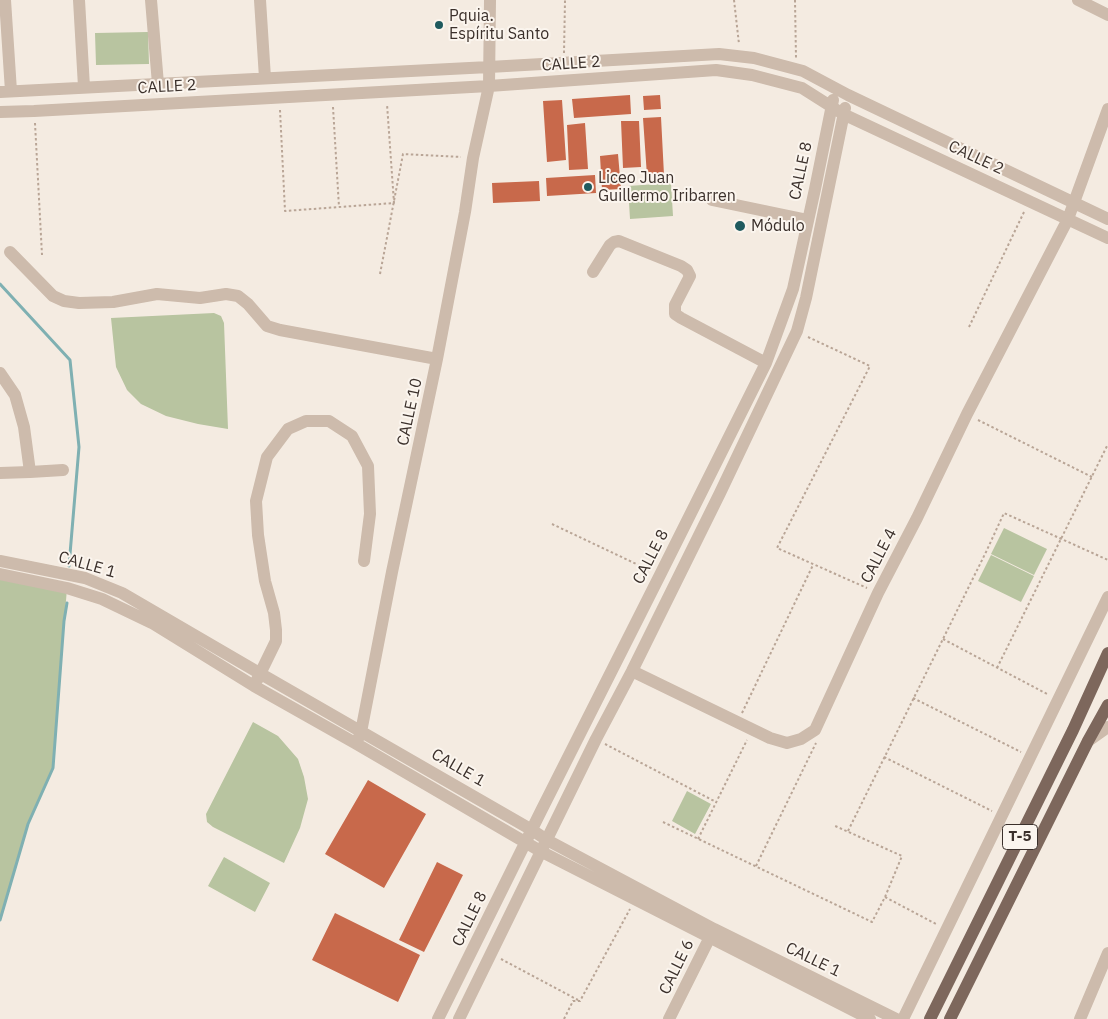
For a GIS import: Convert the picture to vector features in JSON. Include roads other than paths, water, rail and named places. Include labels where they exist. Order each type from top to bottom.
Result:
[{"type":"main road","name":"T-5","points":[[930,1019],[1069,739],[1108,653]]},
{"type":"main road","name":"T-5","points":[[950,1019],[1088,741],[1108,705]]},
{"type":"street","points":[[5,0],[5,92]]},
{"type":"street","points":[[79,0],[84,87]]},
{"type":"street","points":[[151,0],[158,84]]},
{"type":"street","points":[[260,0],[265,78]]},
{"type":"street","name":"CALLE 10","points":[[358,738],[437,359],[473,158],[489,86],[490,0]]},
{"type":"street","points":[[1078,0],[1108,15]]},
{"type":"street","name":"CALLE 2","points":[[5,92],[719,54],[740,56],[802,71],[848,95],[1108,218]]},
{"type":"street","name":"CALLE 2","points":[[0,112],[489,86],[716,70],[752,75],[802,88],[843,114],[1108,238]]},
{"type":"street","name":"CALLE 8","points":[[438,1019],[766,363],[792,289],[836,88]]},
{"type":"street","name":"CALLE 8","points":[[459,1019],[596,739],[632,671],[724,484],[797,331],[806,298],[848,95]]},
{"type":"street","name":"CALLE 4","points":[[632,671],[770,738],[787,742],[801,739],[815,730],[878,593],[917,518],[967,414],[1068,219],[1108,109]]},
{"type":"street","points":[[712,200],[808,220]]},
{"type":"street","points":[[593,272],[610,245],[619,241],[682,266],[688,270],[690,276],[675,305],[675,314],[766,363]]},
{"type":"street","points":[[10,252],[53,296],[64,301],[79,303],[113,302],[157,294],[200,298],[226,294],[238,296],[248,304],[267,326],[437,359]]},
{"type":"street","points":[[0,373],[15,395],[24,427],[30,472]]},
{"type":"street","points":[[254,686],[276,641],[274,613],[265,582],[258,535],[256,501],[267,457],[288,429],[306,421],[329,421],[352,436],[368,466],[370,514],[364,561]]},
{"type":"street","points":[[0,473],[64,470]]},
{"type":"street","name":"CALLE 1","points":[[0,561],[85,578],[122,593],[261,674],[358,738],[525,842],[544,846],[870,1019]]},
{"type":"street","name":"CALLE 1","points":[[0,574],[67,588],[102,599],[152,623],[254,686],[358,738],[532,830],[544,846],[636,899],[896,1019]]},
{"type":"street","points":[[903,1019],[1108,597]]},
{"type":"street","points":[[1088,741],[1108,727]]},
{"type":"street","name":"CALLE 6","points":[[670,1019],[712,934]]},
{"type":"street","points":[[1080,1019],[1108,953]]},
{"type":"waterway","points":[[0,284],[70,360],[79,447],[69,566]]},
{"type":"waterway","points":[[0,920],[28,824],[53,768],[67,603]]},
{"type":"place","name":"Pquia. Espíritu Santo","points":[[439,25]]},
{"type":"place","name":"Liceo Juan Guillermo Iribarren","points":[[588,187]]},
{"type":"place","name":"Módulo","points":[[740,226]]}]
